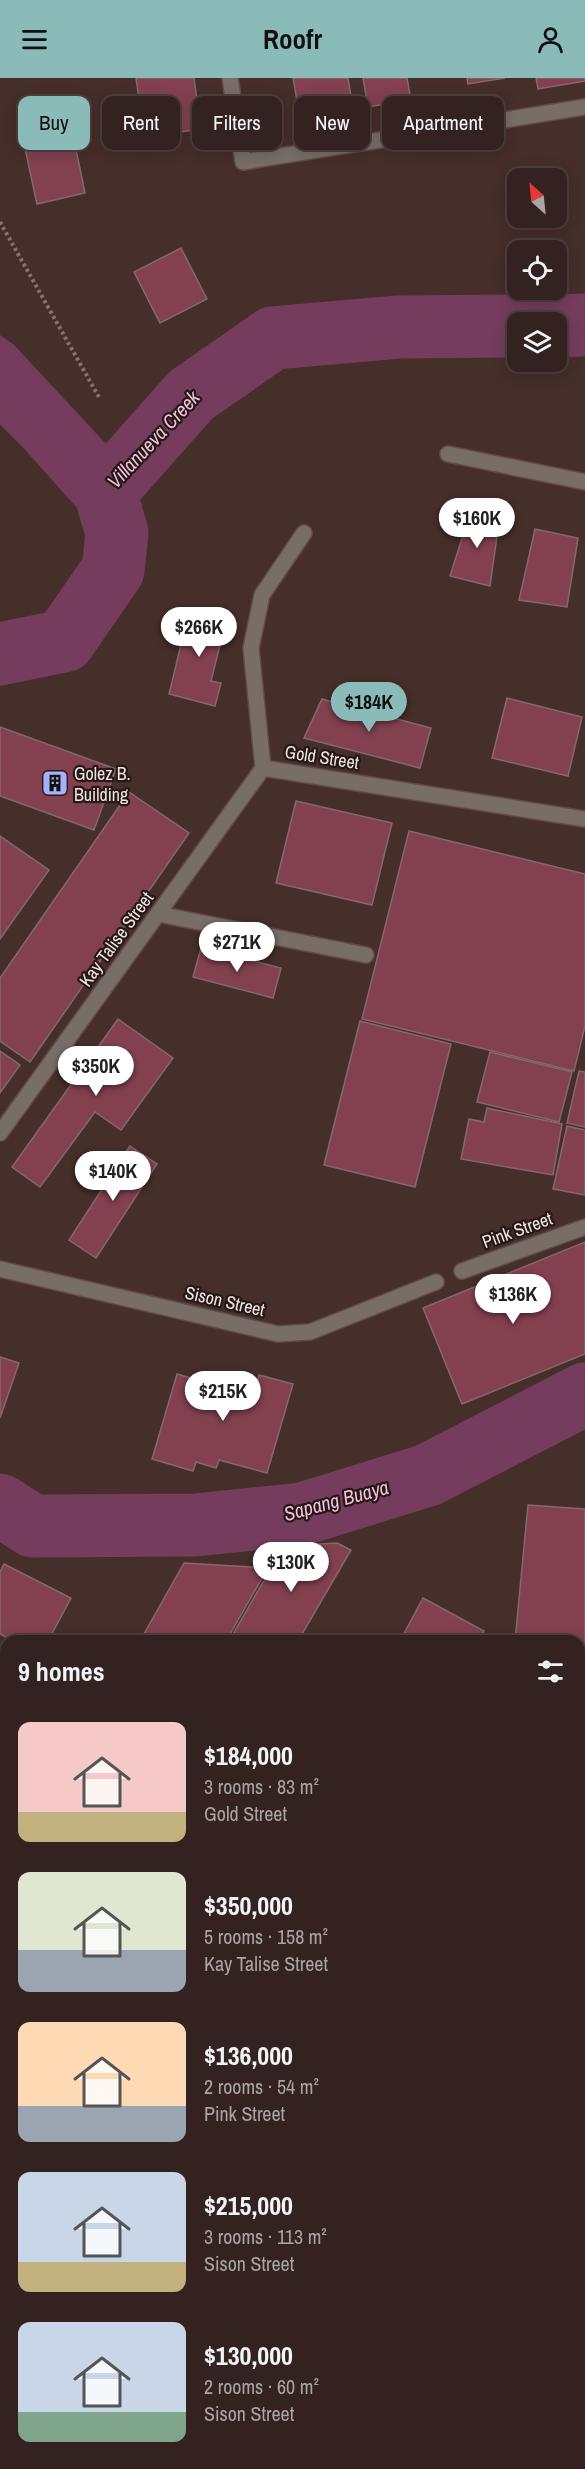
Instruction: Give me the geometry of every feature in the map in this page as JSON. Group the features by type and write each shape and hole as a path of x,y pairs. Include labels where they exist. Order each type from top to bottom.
{"street":[{"path":"230,78 243,162 585,107"},
{"path":"448,454 585,482"},
{"name":"Gold Street","path":"304,533 262,595 251,648 262,768 585,819"},
{"name":"Kay Talise Street","path":"0,1133 262,768"},
{"path":"158,914 366,955"},
{"name":"Pink Street","path":"462,1271 585,1227"},
{"name":"Sison Street","path":"0,1269 278,1334 309,1332 436,1282"}],"path":[{"path":"0,222 100,399"}],"shaded area":[{"path":"0,335 14,345 110,448 143,506 73,484 31,442 0,416"}],"building":[{"path":"136,78 194,78 196,96 192,96 192,130 180,132 180,96 138,96"},
{"path":"293,78 348,78 351,96 296,96"},
{"path":"363,78 407,78 410,96 382,96 382,105 370,107 370,96 366,96"},
{"path":"467,78 505,78 468,84"},
{"path":"536,78 585,78 585,81 538,89"},
{"path":"25,150 76,150 85,193 37,204"},
{"path":"181,248 207,299 160,323 134,272"},
{"path":"471,510 500,515 490,586 450,576"},
{"path":"535,529 578,538 567,607 519,600"},
{"path":"190,608 227,617 211,681 221,683 215,706 169,694"},
{"path":"507,698 582,717 568,776 492,758"},
{"path":"322,699 431,728 420,768 304,738"},
{"name":"Golez B. Building","path":"0,727 116,769 94,830 0,796"},
{"path":"129,792 189,833 30,1062 0,1041 0,978"},
{"path":"296,801 392,823 372,905 276,883"},
{"path":"409,831 585,874 585,1026 574,1071 362,1019"},
{"path":"0,836 49,870 0,939"},
{"path":"201,948 281,968 273,998 193,977"},
{"path":"118,1019 173,1058 121,1130 95,1112 40,1187 12,1167"},
{"path":"360,1021 451,1044 415,1187 324,1165"},
{"path":"0,1051 20,1065 0,1093"},
{"path":"490,1052 572,1072 559,1122 477,1102"},
{"path":"579,1071 585,1072 585,1127 567,1123"},
{"path":"487,1108 562,1124 553,1175 461,1159 469,1119 484,1122"},
{"path":"567,1126 585,1130 585,1195 553,1189"},
{"path":"130,1146 157,1164 96,1258 69,1240"},
{"path":"585,1242 585,1354 462,1404 423,1308"},
{"path":"0,1357 19,1363 0,1418"},
{"path":"238,1373 258,1379 259,1375 293,1384 267,1473 219,1460 216,1468 196,1462 193,1471 152,1459 177,1374 194,1379 195,1375 215,1380 216,1374 236,1380"},
{"path":"528,1505 585,1509 585,1635 516,1635"},
{"path":"337,1543 351,1550 301,1635 232,1635 284,1546"},
{"path":"184,1563 268,1568 229,1635 143,1635"},
{"path":"4,1564 71,1598 51,1635 0,1634 0,1572"},
{"path":"423,1598 484,1631 482,1635 403,1635"}],"waterway":[{"name":"Villanueva Creek","path":"567,326 585,325"},
{"name":"Villanueva Creek","path":"105,492 191,395 273,338 399,327 507,326"},
{"name":"Sapang Buaya","path":"0,380 47,427 105,492 117,533 113,570 64,641 0,654"},
{"name":"Sapang Buaya","path":"0,1505 33,1526 195,1525 302,1514 428,1475 585,1394"}],"place":[{"name":"Golez B. Building","path":"55,783"}]}
